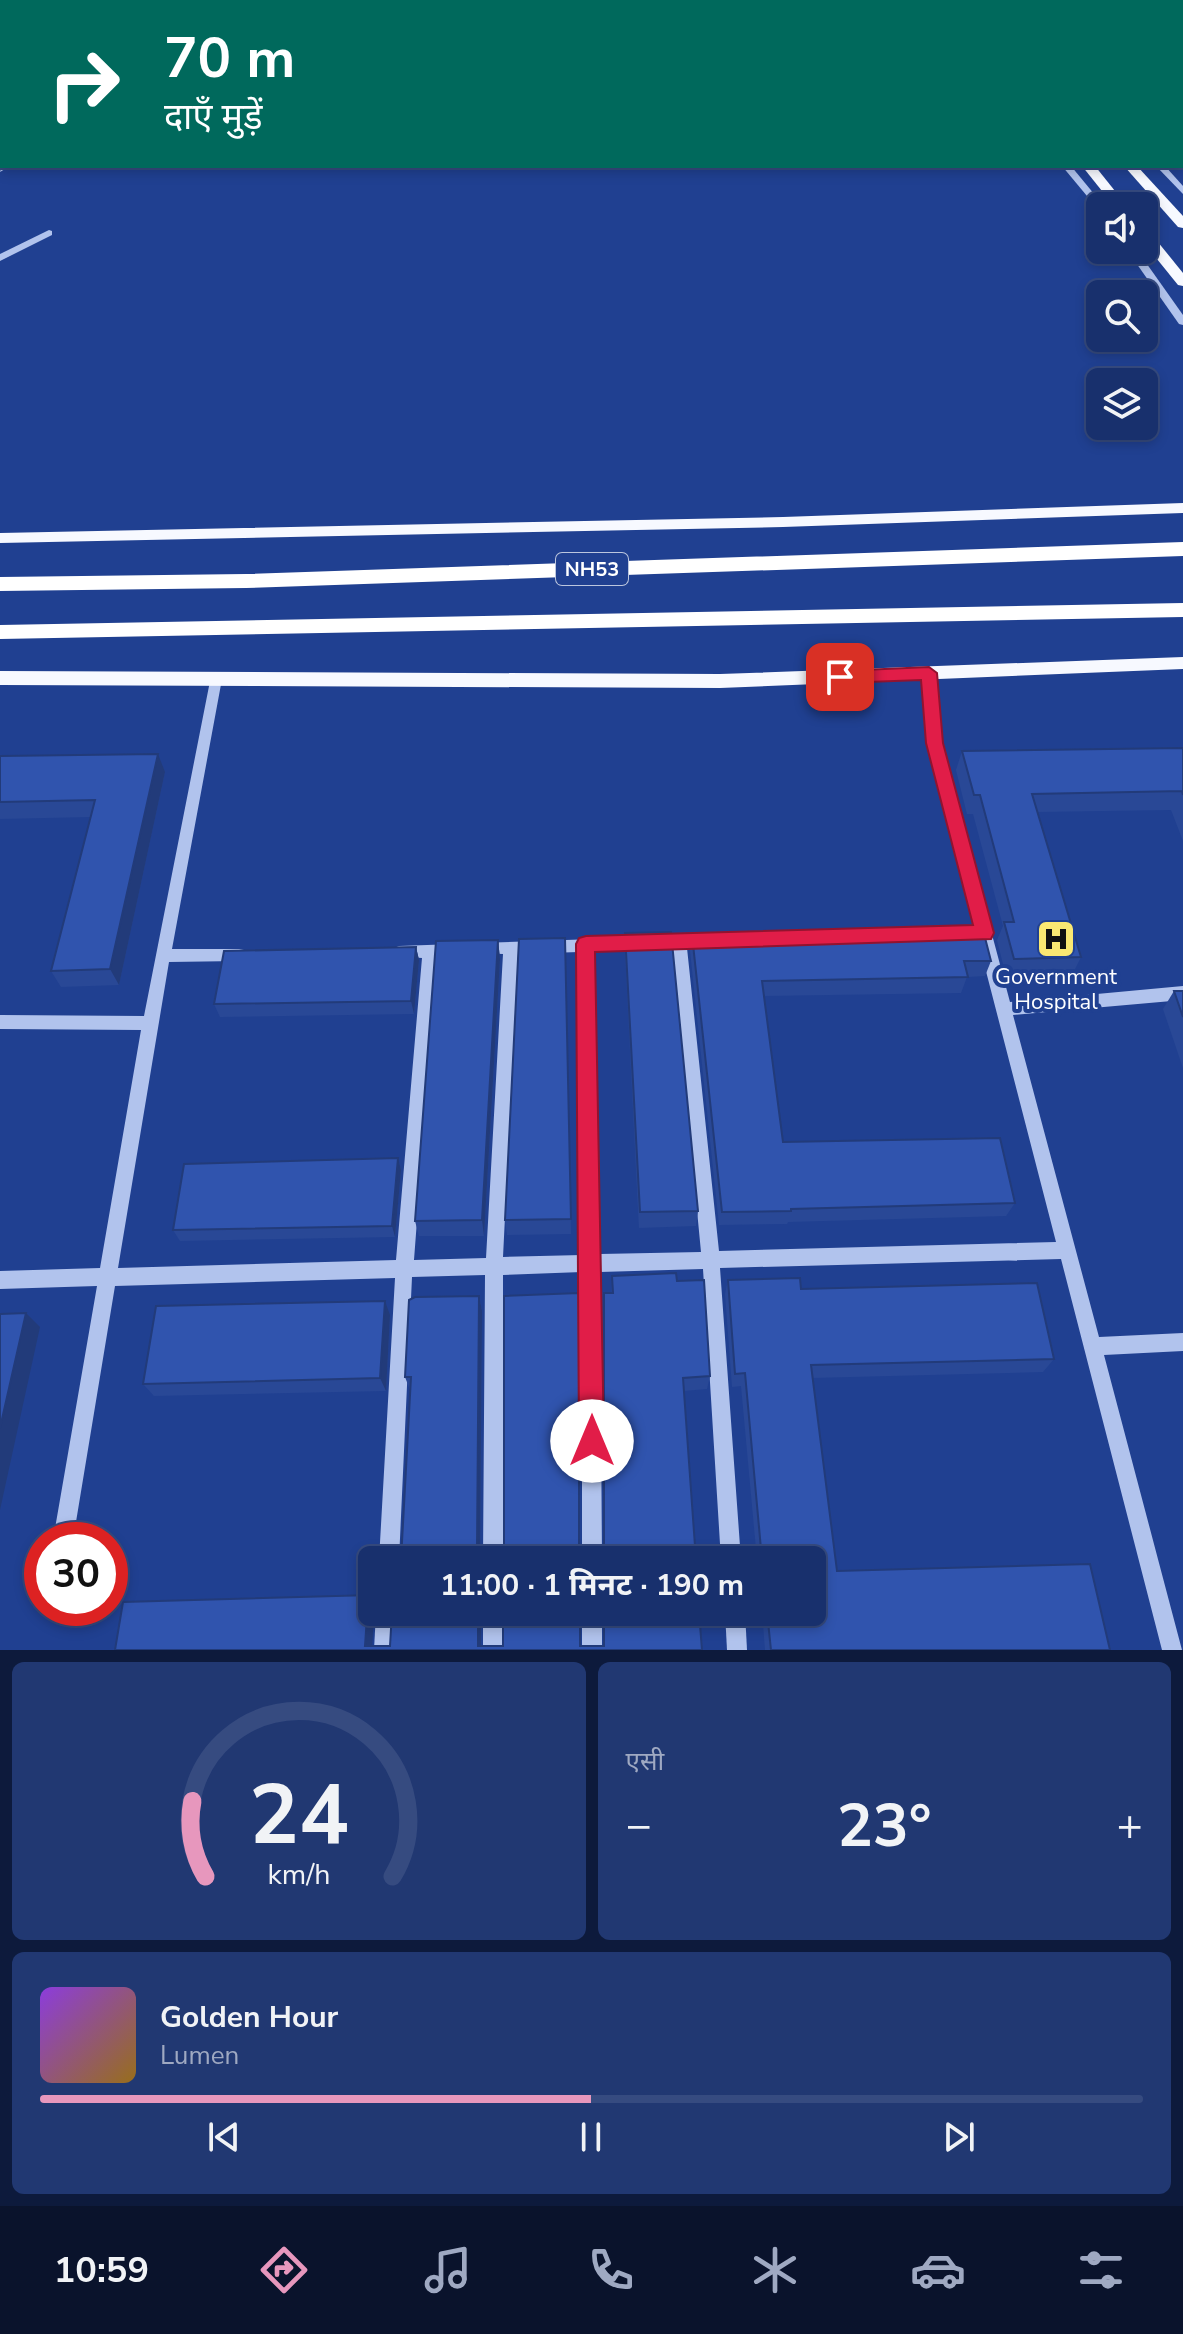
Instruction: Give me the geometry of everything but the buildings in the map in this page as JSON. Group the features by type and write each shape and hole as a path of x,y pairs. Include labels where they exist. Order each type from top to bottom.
{"highway":[{"name":"NH53","path":"0,584 262,580 1183,549"},
{"path":"0,632 1183,610"}],"main road":[{"path":"1090,168 1109,192"},
{"path":"1132,168 1183,224"},
{"path":"1158,251 1183,282"},
{"path":"0,538 783,522 1183,508"},
{"path":"0,678 720,681 1183,663"}],"street":[{"path":"1068,168 1088,192"},
{"path":"1162,168 1183,191"},
{"path":"0,258 49,233"},
{"path":"1142,264 1183,322"},
{"path":"929,673 934,743 977,934 1004,1009 1172,1650"},
{"path":"66,1522 150,1023 216,679"},
{"path":"383,952 725,941"},
{"path":"679,942 711,1260 730,1546"},
{"path":"586,944 592,1546"},
{"path":"493,1546 494,1266 511,948"},
{"path":"390,1546 404,1269 430,951"},
{"path":"163,956 257,954"},
{"path":"1004,1009 1183,993"},
{"path":"0,1022 150,1023"},
{"path":"0,1280 1067,1250"},
{"path":"1092,1346 1183,1342"},
{"path":"384,1650 385,1626"},
{"path":"493,1626 493,1650"},
{"path":"592,1626 592,1650"},
{"path":"736,1626 737,1650"}],"place":[{"name":"Government Hospital","path":"1056,939"}],"route":[{"path":"592,1441 586,944 984,933 934,743 929,673 840,677"}]}
